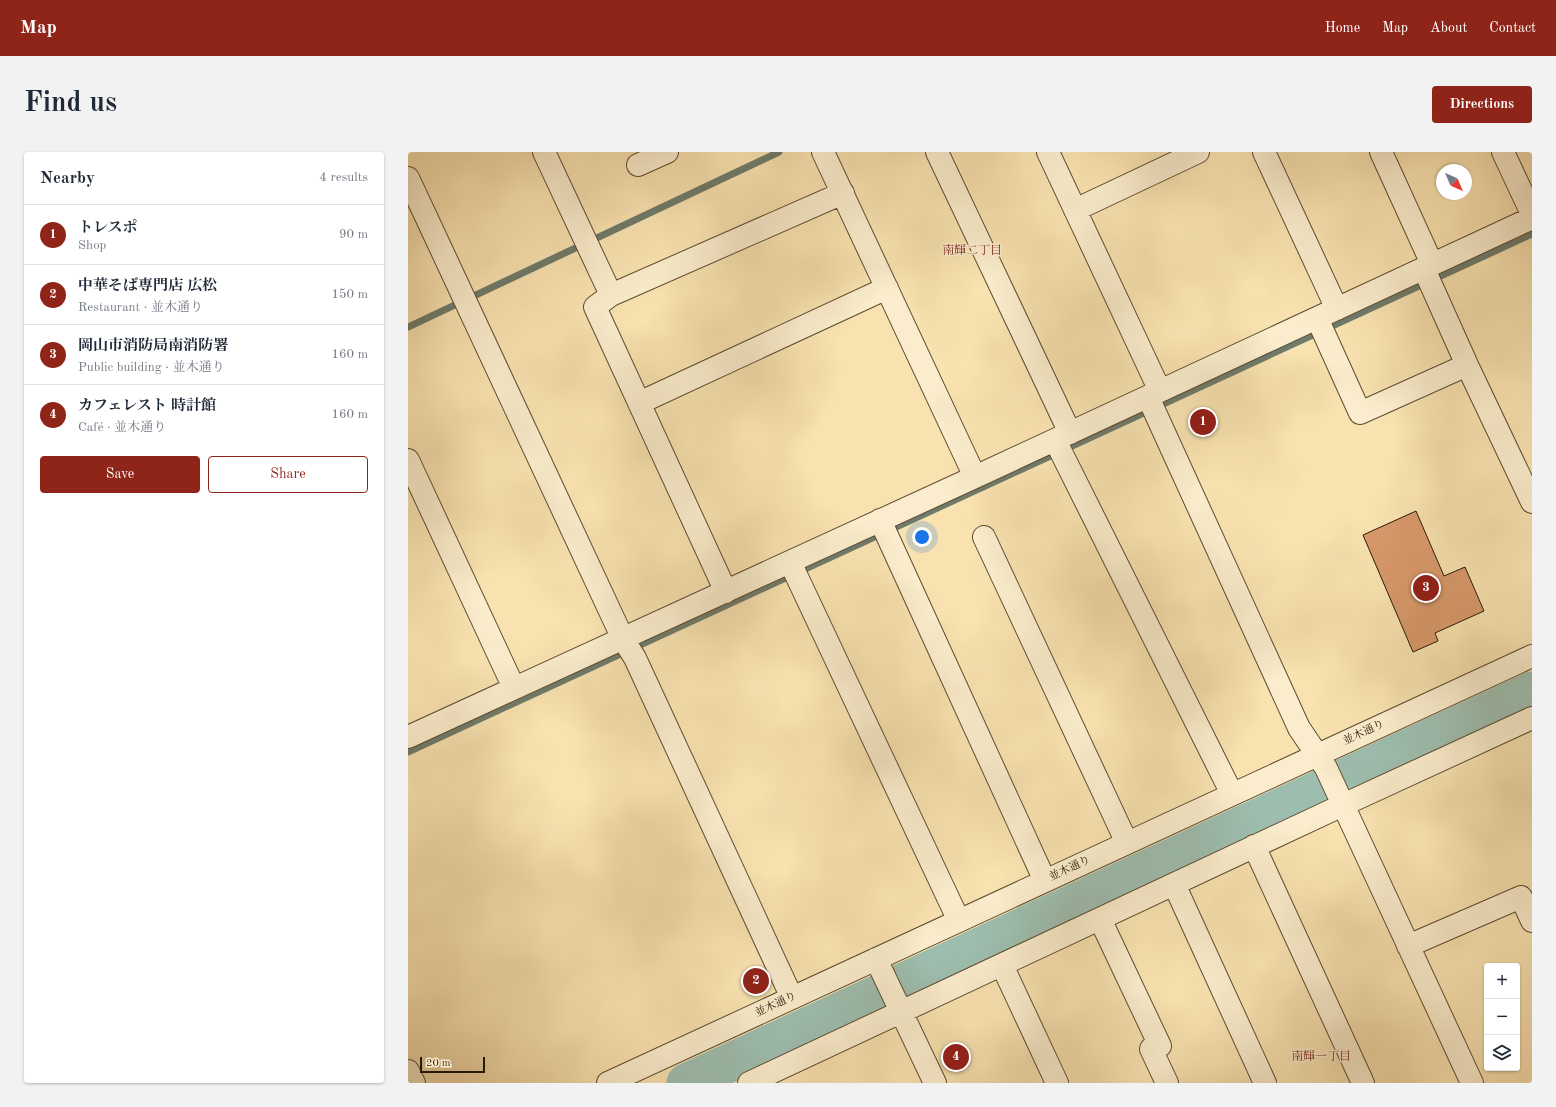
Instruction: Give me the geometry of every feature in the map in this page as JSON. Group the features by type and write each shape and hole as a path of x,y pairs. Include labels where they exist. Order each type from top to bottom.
{"street":[{"path":"544,152 611,295"},
{"path":"638,165 667,152"},
{"path":"823,152 975,477"},
{"path":"937,152 1061,444 1232,794"},
{"path":"1048,152 1075,210 1154,402 1299,728 1322,761 1472,1083"},
{"path":"1075,210 1198,152"},
{"path":"1264,152 1325,322 1360,412 1467,365"},
{"path":"1381,152 1467,365 1532,502"},
{"path":"1503,152 1532,214"},
{"path":"408,178 792,998"},
{"path":"726,592 595,308 611,295 843,194"},
{"path":"408,737 514,688 628,648 726,592 794,571 884,529 975,477 1061,444 1154,402 1429,274 1532,218"},
{"path":"639,403 887,288"},
{"path":"408,460 514,688"},
{"path":"884,529 1045,881"},
{"path":"984,537 1127,843"},
{"path":"794,571 959,920"},
{"name":"並木通り","path":"608,1083 792,998 880,966 959,920 1232,794 1322,761 1532,656"},
{"path":"749,1083 900,1007 1002,965 1254,846 1341,801 1532,718"},
{"path":"1254,846 1363,1083"},
{"path":"1174,884 1266,1083"},
{"path":"1408,946 1521,897 1532,922"},
{"path":"1100,919 1160,1046 1151,1049 1167,1083"},
{"path":"1002,965 1057,1083"},
{"path":"880,966 935,1083"},
{"path":"408,1071 414,1083"}],"building":[{"path":"1416,511 1444,576 1465,567 1484,611 1435,633 1438,641 1413,652 1363,535"}],"waterway":[{"path":"408,327 779,152"},
{"path":"408,752 1532,234"},
{"path":"686,1083 1532,691"}],"place":[{"name":"トレスポ","path":"1203,422"},
{"name":"岡山市消防局南消防署","path":"1426,588"},
{"name":"中華そば専門店 広松","path":"756,981"},
{"name":"カフェレスト 時計館","path":"956,1057"}],"district":[{"name":"南輝二丁目","path":"972,251"},
{"name":"南輝一丁目","path":"1321,1057"}]}
